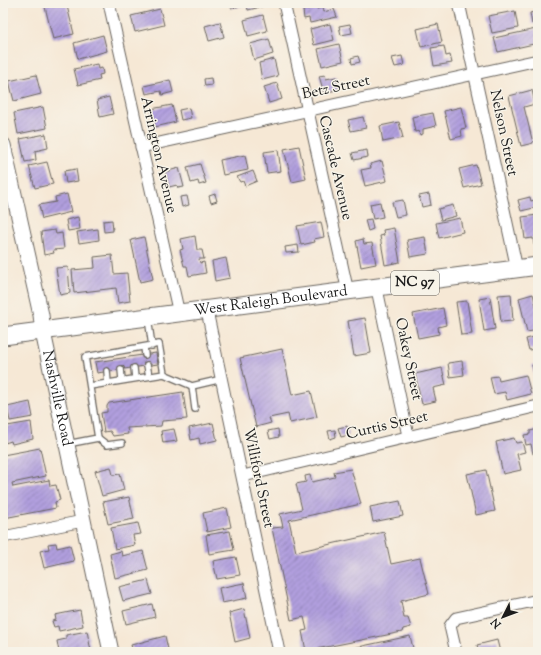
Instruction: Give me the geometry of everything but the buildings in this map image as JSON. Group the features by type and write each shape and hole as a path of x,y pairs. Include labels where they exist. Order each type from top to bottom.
{"main road":[{"name":"Nashville Road","path":"3,145 41,315 43,332 111,652"},
{"name":"West Raleigh Boulevard","path":"3,336 207,311 538,266"}],"street":[{"name":"Arrington Avenue","path":"109,3 179,314"},
{"name":"Cascade Avenue","path":"284,3 306,110 348,292"},
{"name":"Nelson Street","path":"460,3 517,269"},
{"name":"Betz Street","path":"141,147 538,60"},
{"name":"Oakey Street","path":"377,288 408,436"},
{"name":"Williford Street","path":"207,311 279,652"},
{"name":"Curtis Street","path":"243,476 538,406"},
{"path":"3,537 83,521"},
{"path":"456,652 450,626 456,618 538,600"}],"lane":[{"path":"148,318 152,346"},
{"path":"122,443 107,445 98,438 85,357 159,344 164,374"},
{"path":"144,347 145,355"},
{"path":"131,349 132,357"},
{"path":"119,351 120,359"},
{"path":"105,354 106,360"},
{"path":"147,366 149,376"},
{"path":"134,368 135,378"},
{"path":"121,369 122,380"},
{"path":"107,371 108,383"},
{"path":"90,386 164,374 192,386 222,379"},
{"path":"192,386 195,409"},
{"path":"67,444 98,438"}]}
